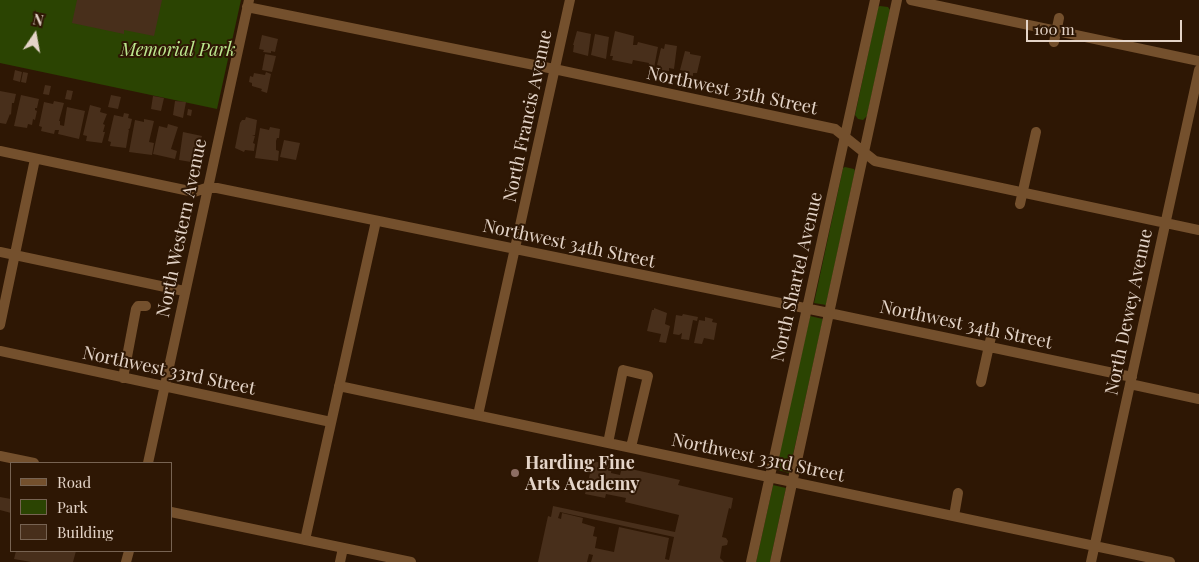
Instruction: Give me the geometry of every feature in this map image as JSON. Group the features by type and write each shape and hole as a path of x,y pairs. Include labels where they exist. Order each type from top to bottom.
{"street":[{"name":"North Francis Avenue","path":"478,415 570,0"},
{"name":"North Shartel Avenue","path":"751,562 875,0"},
{"path":"775,562 897,0"},
{"path":"911,0 1199,61"},
{"name":"Northwest 35th Street","path":"248,4 835,129 875,161 1199,230"},
{"name":"North Western Avenue","path":"148,462 206,188 248,4"},
{"path":"1054,42 1059,18"},
{"name":"North Dewey Avenue","path":"1091,562 1199,70"},
{"path":"1020,204 1036,132"},
{"name":"Northwest 34th Street","path":"0,151 194,192 206,188 218,188 829,313 989,347 1199,399"},
{"path":"0,325 35,159"},
{"path":"305,540 376,221"},
{"path":"0,252 184,291"},
{"path":"123,378 136,309 138,306 146,306"},
{"path":"981,382 992,328"},
{"name":"Northwest 33rd Street","path":"0,352 331,422"},
{"path":"608,443 623,370 648,376 631,448"},
{"name":"Northwest 33rd Street","path":"339,386 1170,562"},
{"path":"0,456 29,462"},
{"path":"954,516 958,493"},
{"path":"172,512 411,562"},
{"path":"340,562 343,548"}],"green space":[{"name":"Memorial Park","path":"0,0 241,0 217,109 0,63"},
{"path":"878,7 888,7 890,10 867,116 863,120 858,119 855,115"},
{"path":"843,168 855,171 826,305 814,303"},
{"path":"810,316 823,319 789,473 776,468"},
{"path":"773,485 786,488 770,562 756,562"}],"building":[{"path":"77,0 162,0 154,36 124,30 124,34 72,23"},
{"path":"577,31 591,34 588,56 573,52"},
{"path":"615,31 634,36 633,45 637,45 638,42 658,47 654,68 648,67 649,63 633,60 632,64 612,60 613,56 610,56"},
{"path":"595,34 609,37 606,59 591,55"},
{"path":"262,35 278,39 275,52 263,52 264,50 259,49"},
{"path":"665,44 677,46 674,69 669,68 669,71 660,70 661,66 657,65 661,48 664,49"},
{"path":"685,51 701,56 697,73 693,73 693,76 685,74 685,71 680,70"},
{"path":"265,54 276,56 272,72 262,70"},
{"path":"15,70 22,72 20,82 13,80"},
{"path":"23,72 28,73 26,83 21,82"},
{"path":"266,72 271,74 267,93 261,91 262,89 252,86 252,83 249,82 250,76 253,77 254,73 265,75"},
{"path":"45,85 51,86 49,95 43,94"},
{"path":"67,90 73,91 71,100 65,99"},
{"path":"0,91 16,94 14,103 12,103 11,115 6,124 0,123"},
{"path":"21,95 39,99 37,108 35,108 37,111 35,120 33,119 32,125 28,124 27,128 14,126"},
{"path":"111,95 121,97 118,109 108,107"},
{"path":"153,96 164,98 161,111 151,109"},
{"path":"54,101 64,103 59,121 60,125 64,126 67,107 85,111 79,139 58,134 59,130 55,130 54,134 41,131 42,127 39,126 44,102 53,104"},
{"path":"175,101 186,102 183,118 173,115"},
{"path":"90,105 101,108 100,112 107,114 103,124 105,125 103,132 105,132 102,143 86,141 87,136 83,135"},
{"path":"188,109 192,110 191,116 187,115"},
{"path":"124,113 129,114 128,118 132,119 128,130 126,148 110,146 111,142 108,141 114,115 123,117"},
{"path":"246,117 257,120 255,135 252,135 255,136 253,143 255,144 254,151 245,150 244,152 235,148 240,123"},
{"path":"144,119 154,121 149,142 154,143 152,155 129,152 135,120 144,122"},
{"path":"168,124 178,127 171,149 177,151 175,159 153,154 159,126 167,128"},
{"path":"270,127 280,129 279,138 276,141 276,150 279,151 278,161 255,158 260,128 269,130"},
{"path":"183,132 202,136 197,160 192,159 191,162 179,160"},
{"path":"284,140 300,143 296,160 280,157"},
{"path":"654,308 667,313 665,324 670,326 666,343 659,342 661,334 647,331"},
{"path":"683,314 698,317 697,321 693,320 689,340 681,339 682,333 679,335 673,334 676,315 682,316"},
{"path":"705,317 713,319 712,322 717,323 714,340 704,338 702,344 694,343 699,320 705,321"},
{"path":"593,461 612,465 611,473 620,475 622,467 680,480 678,485 733,498 722,537 728,541 727,545 722,546 720,558 724,562 591,562 593,555 589,554 587,562 538,562 548,516 551,517 553,506 675,532 679,515 625,502 626,498 606,494 605,498 585,494","holes":["560,512 674,537 669,560 665,559 669,538 619,527 614,552 595,548 597,537 593,536 595,527 582,523 583,518 562,513 561,519 558,518"]},
{"path":"0,497 10,499 10,513 0,510"},
{"path":"16,552 76,552 73,562 31,562 14,559"}],"place":[{"name":"Harding Fine Arts Academy","path":"515,473"}]}
